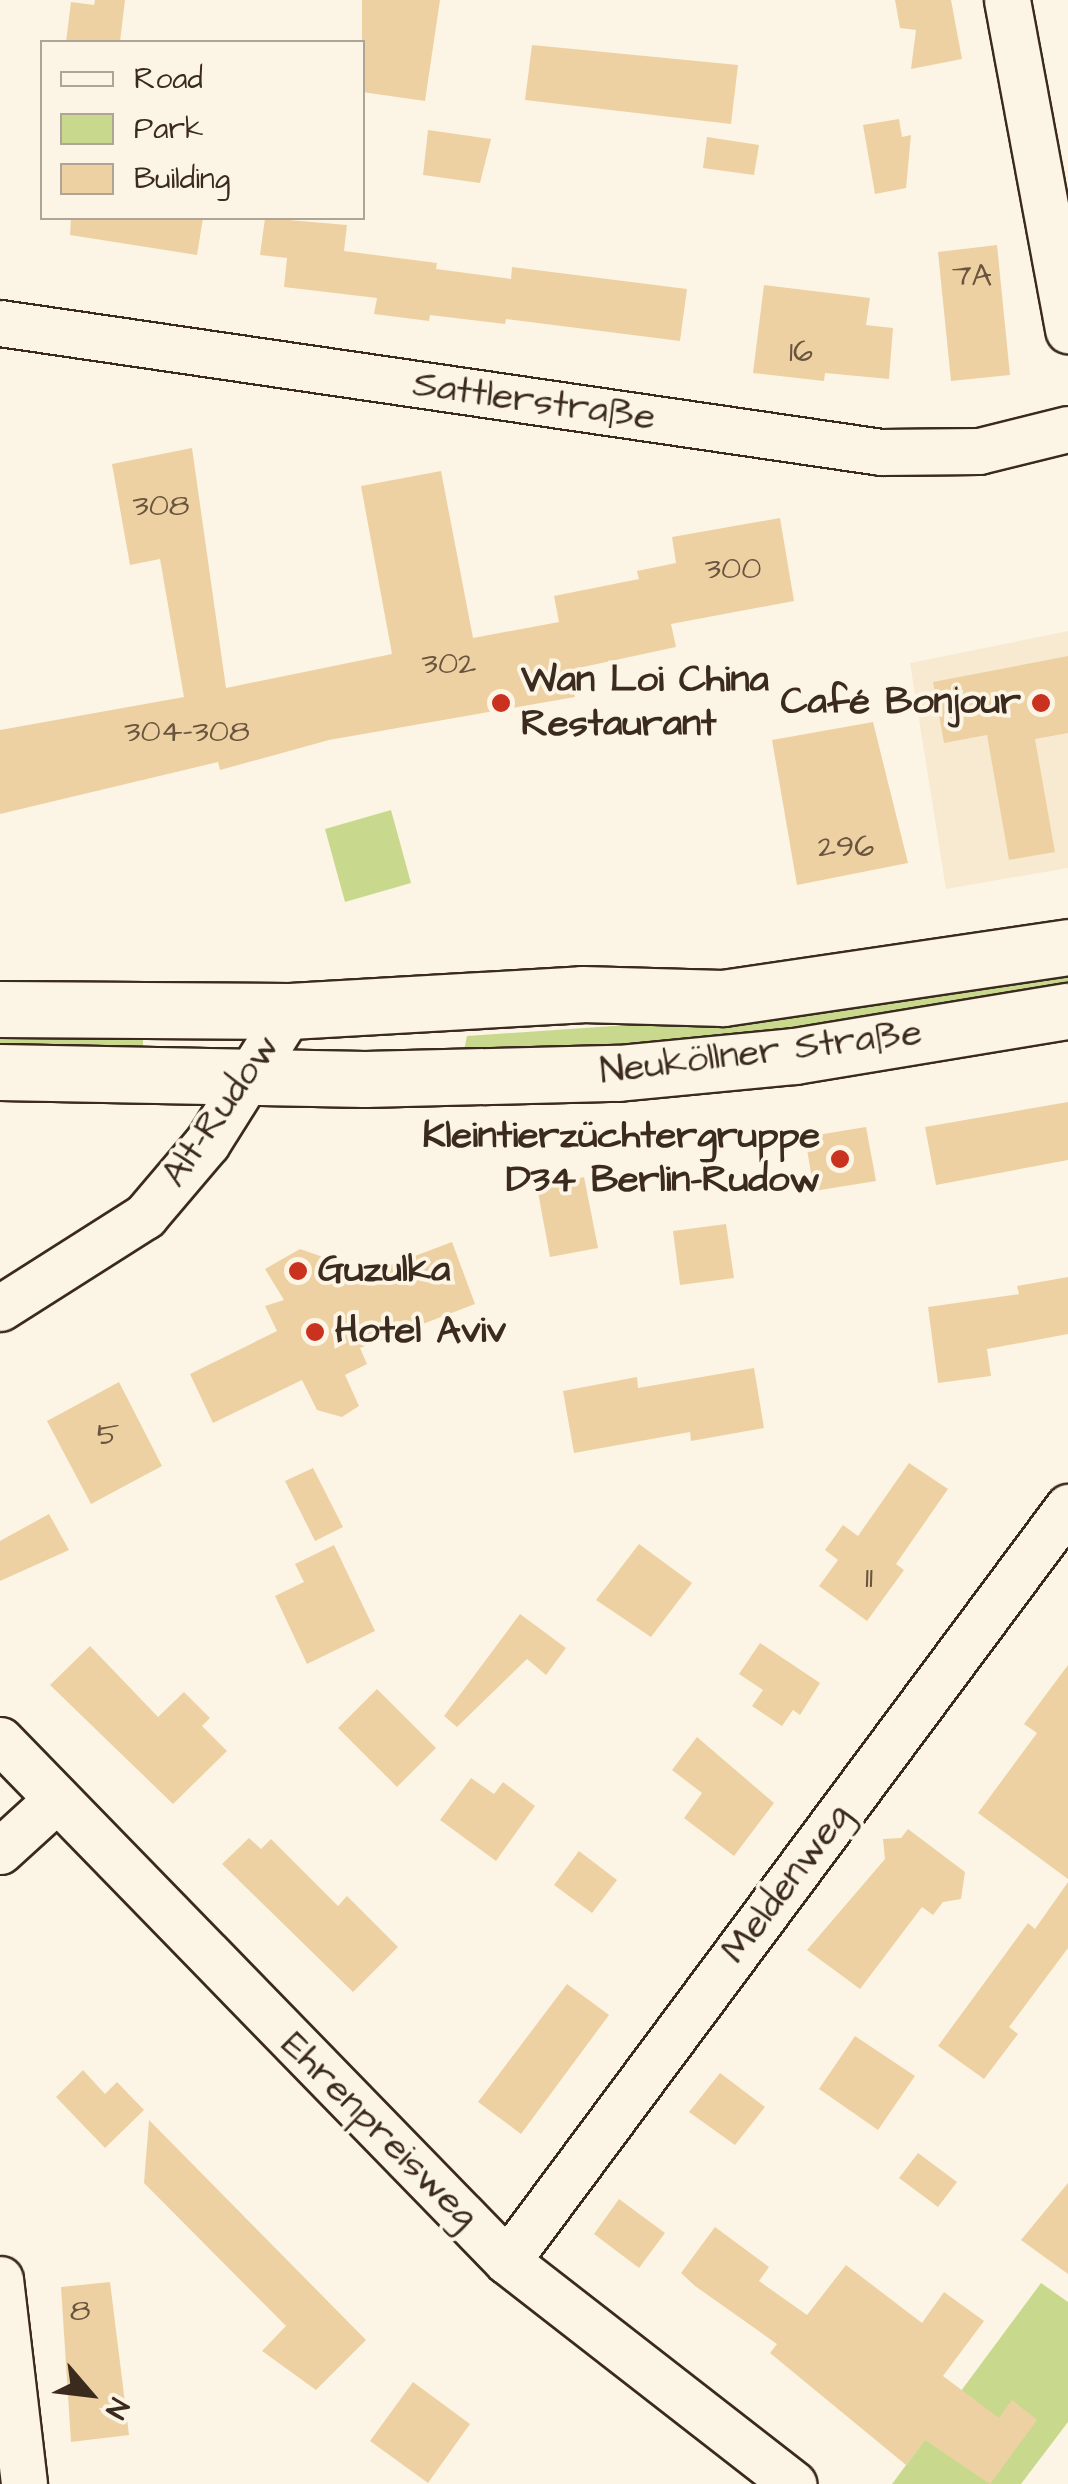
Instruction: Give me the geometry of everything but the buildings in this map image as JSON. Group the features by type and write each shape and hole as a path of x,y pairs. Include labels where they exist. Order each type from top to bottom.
{"main road":[{"name":"Neuköllner Straße","path":"0,1009 290,1011 582,994 723,998 1068,946"},
{"path":"453,1077 454,1003"},
{"name":"Neuköllner Straße","path":"0,1072 246,1078 453,1077 728,1063 1068,1010"}],"street":[{"path":"1007,0 1068,330"},
{"name":"Sattlerstraße","path":"0,323 881,452 978,452 1068,429"},
{"name":"Alt-Rudow","path":"0,1308 145,1216 207,1143 290,1011"},
{"name":"Meldenweg","path":"507,2261 1068,1506"},
{"name":"Ehrenpreisweg","path":"0,1740 507,2261 793,2484"},
{"path":"0,1851 57,1799"},
{"path":"0,2280 24,2484"}],"shaded area":[{"path":"1068,631 1068,868 946,889 910,663"}],"green space":[{"path":"391,810 411,883 345,902 325,829"},
{"path":"1068,965 1068,994 735,1045 463,1055 467,1036 671,1022"},
{"path":"0,1029 143,1032 143,1054 0,1052"},
{"path":"1041,2283 1068,2302 1068,2422 1021,2484 892,2484"}],"place":[{"name":"Wan Loi China Restaurant","path":"501,703"},
{"name":"Café Bonjour","path":"1041,703"},
{"name":"Kleintierzüchtergruppe D34 Berlin-Rudow","path":"840,1159"},
{"name":"Guzulka","path":"298,1271"},
{"name":"Hotel Aviv","path":"315,1332"}]}
